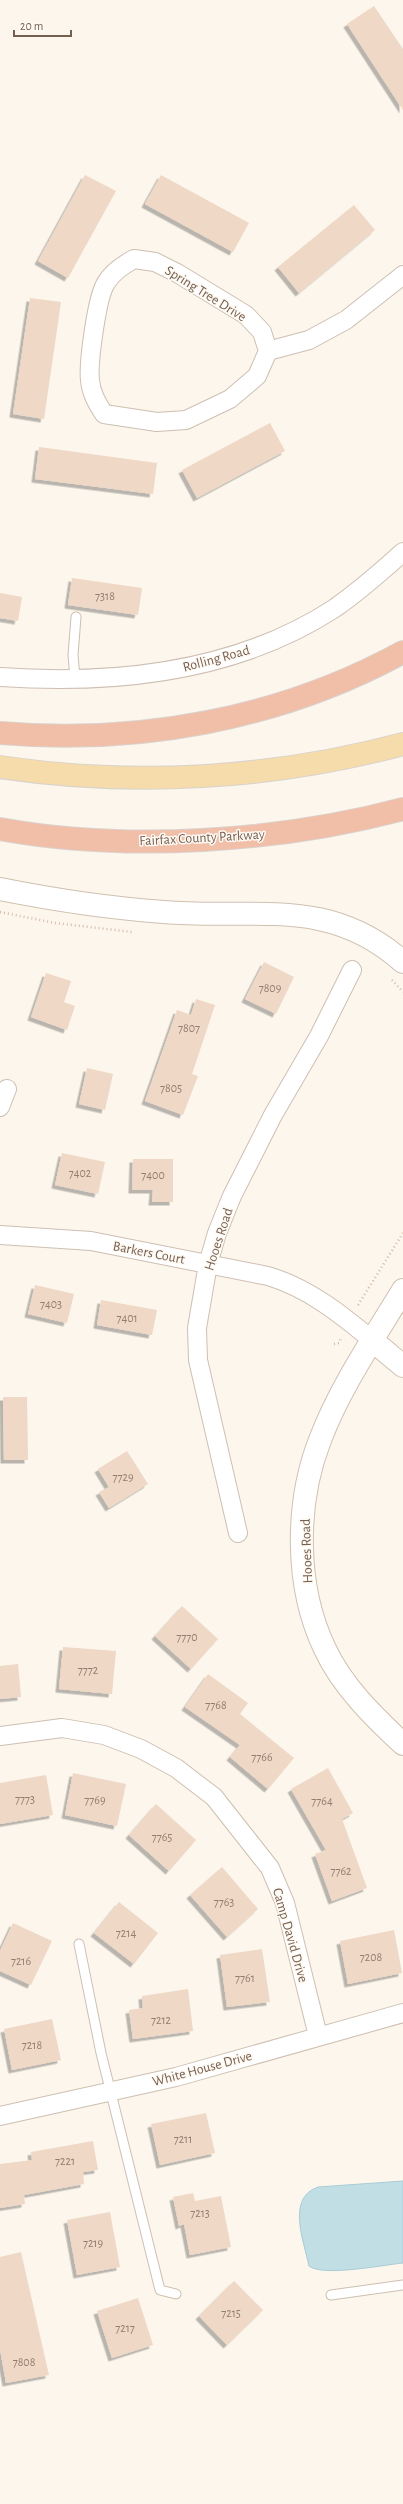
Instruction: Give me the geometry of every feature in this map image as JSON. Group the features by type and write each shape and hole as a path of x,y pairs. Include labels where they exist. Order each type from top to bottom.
{"highway":[{"path":"0,734 50,736 133,734 207,722 244,714 317,691 355,677 403,652"},
{"name":"Fairfax County Parkway","path":"0,829 120,840 170,840 275,833 327,825 403,808"},
{"path":"327,825 403,820"}],"main road":[{"path":"0,767 114,777 202,777 292,768 403,744"}],"street":[{"name":"Spring Tree Drive","path":"134,260 155,262 177,273 246,315 262,332 268,351 257,376 230,399 186,420 157,422 104,414 94,398 89,379 94,330 105,283 119,268 134,260"},
{"path":"268,351 309,340 346,320 403,275"},
{"name":"Rolling Road","path":"0,677 76,678 162,672 209,662 252,649 293,632 335,608 370,582 403,552"},
{"path":"0,889 78,904 166,913 290,914 320,918 348,927 372,939 397,970"},
{"name":"Hooes Road","path":"238,1533 198,1360 197,1328 208,1264 217,1233 232,1196 273,1115 319,1036 352,970"},
{"path":"0,1107 7,1090"},
{"name":"Barkers Court","path":"0,1235 91,1241 268,1276 290,1283 350,1321 373,1341"},
{"path":"403,1290 373,1341 403,1366"},
{"name":"Hooes Road","path":"373,1341 340,1398 317,1448 306,1494 303,1523 304,1563 312,1614 325,1650 348,1686 403,1744"},
{"name":"Camp David Drive","path":"0,1736 62,1728 104,1735 142,1749 176,1768 214,1797 270,1868 285,1903 318,2036"},
{"name":"White House Drive","path":"0,2116 176,2077 403,2013"}],"lane":[{"path":"76,617 73,655 76,678"},
{"path":"79,1944 111,2092 160,2290 176,2294"},
{"path":"331,2295 403,2285"}],"path":[{"path":"0,912 55,923 138,932"},
{"path":"397,970 403,992"},
{"path":"334,1344 339,1343 350,1321 403,1232"}],"water":[{"path":"403,2181 403,2263 340,2270 316,2269 309,2266 301,2233 300,2221 302,2200 308,2193 318,2187"}],"building":[{"path":"374,6 403,49 403,110 347,24"},
{"path":"85,175 116,191 68,278 38,261"},
{"path":"161,175 249,223 233,252 145,204"},
{"path":"354,205 375,230 299,293 278,267"},
{"path":"30,298 61,302 44,419 13,414"},
{"path":"270,423 285,451 197,498 182,470"},
{"path":"39,447 157,463 153,494 35,479"},
{"path":"72,578 142,588 138,615 68,605"},
{"path":"0,593 22,597 18,621 0,618"},
{"path":"264,962 294,977 276,1014 245,999"},
{"path":"46,973 71,981 64,1002 75,1006 67,1030 31,1017"},
{"path":"196,999 215,1005 192,1074 198,1076 183,1115 145,1101 177,1010 191,1015"},
{"path":"87,1068 113,1074 105,1110 79,1104"},
{"path":"62,1153 105,1162 98,1194 55,1185"},
{"path":"133,1159 173,1159 173,1202 152,1202 153,1190 132,1190"},
{"path":"35,1285 74,1294 67,1323 28,1314"},
{"path":"101,1300 157,1310 152,1335 97,1325"},
{"path":"3,1397 27,1397 28,1460 4,1460"},
{"path":"127,1451 148,1484 109,1508 99,1492 109,1487 98,1469"},
{"path":"182,1606 218,1639 191,1669 155,1636"},
{"path":"63,1647 116,1651 112,1694 59,1689"},
{"path":"18,1664 21,1697 0,1699 0,1666"},
{"path":"208,1674 248,1703 240,1714 294,1758 268,1789 230,1757 240,1745 185,1707"},
{"path":"328,1768 353,1813 342,1819 367,1888 332,1901 315,1854 326,1850 291,1789"},
{"path":"73,1773 126,1784 117,1826 65,1815"},
{"path":"46,1775 53,1815 0,1824 0,1783"},
{"path":"156,1804 196,1840 169,1871 129,1835"},
{"path":"222,1867 258,1909 227,1937 190,1895"},
{"path":"119,1902 158,1933 134,1964 94,1933"},
{"path":"13,1923 52,1941 31,1985 0,1971 0,1951"},
{"path":"394,1930 402,1973 348,1984 340,1941"},
{"path":"262,1949 270,2002 227,2007 220,1955"},
{"path":"188,1989 193,2031 133,2039 129,2010 143,2008 142,1996"},
{"path":"52,2019 61,2060 12,2070 4,2029"},
{"path":"206,2113 215,2153 160,2165 151,2124"},
{"path":"93,2141 98,2170 83,2172 84,2184 24,2195 25,2204 0,2208 0,2164 32,2160 31,2152"},
{"path":"193,2193 195,2201 221,2196 231,2247 190,2255 184,2224 179,2226 173,2197"},
{"path":"110,2212 120,2267 77,2275 67,2220"},
{"path":"21,2252 49,2375 6,2383 0,2349 0,2257"},
{"path":"234,2281 263,2310 227,2345 199,2316"},
{"path":"138,2298 153,2345 112,2358 97,2311"}]}
